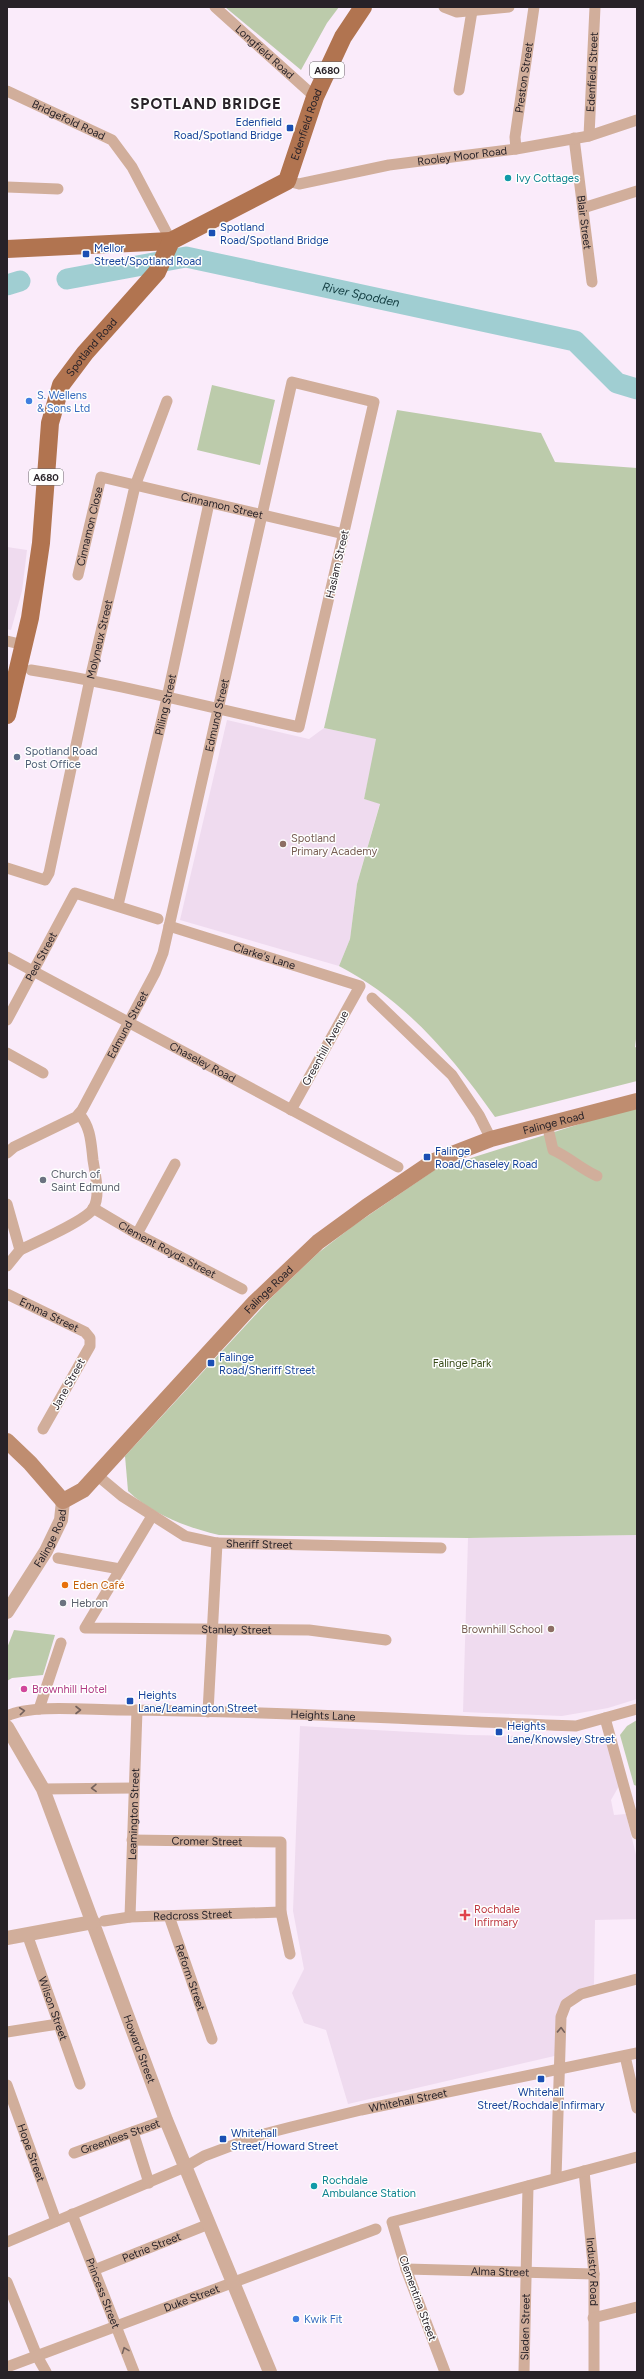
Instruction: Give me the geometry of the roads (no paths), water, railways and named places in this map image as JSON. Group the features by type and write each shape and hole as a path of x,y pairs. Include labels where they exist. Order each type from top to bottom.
{"main road":[{"name":"Edenfield Road","path":"287,182 316,97 342,37 363,7"},
{"path":"7,249 168,247 287,182"},
{"name":"Spotland Road","path":"7,715 15,643 41,543 50,424 61,385 85,353 157,272 168,247"},
{"name":"Falinge Road","path":"63,1501 83,1490 98,1476 178,1384 254,1302 318,1242 434,1161 491,1138 637,1101"},
{"path":"7,1441 30,1463 63,1501"}],"street":[{"name":"Longfield Road","path":"215,7 316,97"},
{"path":"444,7 457,12 509,7"},
{"name":"Preston Street","path":"516,148 515,137 534,7"},
{"name":"Edenfield Street","path":"589,136 595,7"},
{"path":"459,90 472,11"},
{"name":"Bridgefold Road","path":"7,91 112,140 132,167 168,247"},
{"name":"Rooley Moor Road","path":"287,182 299,184 389,165 516,148 589,136 637,120"},
{"name":"Blair Street","path":"574,138 592,282"},
{"path":"7,187 58,189"},
{"path":"583,208 637,191"},
{"name":"Edmund Street","path":"79,1114 155,973 169,926 292,382 374,402"},
{"name":"Molyneux Street","path":"7,868 45,880 49,873 61,824 90,679 135,486 167,401"},
{"name":"Haslam Street","path":"217,709 299,727 374,402"},
{"name":"Cinnamon Street","path":"101,477 344,534"},
{"name":"Cinnamon Close","path":"78,575 101,477"},
{"name":"Pilling Street","path":"118,905 167,698 210,503"},
{"path":"31,670 90,679 217,709"},
{"name":"Peel Street","path":"7,1020 75,893 118,905"},
{"path":"118,905 158,919"},
{"name":"Clarke's Lane","path":"169,926 360,986"},
{"name":"Chaseley Road","path":"7,957 398,1167"},
{"name":"Greenhill Avenue","path":"291,1110 360,986"},
{"path":"372,998 452,1075 479,1115 491,1138"},
{"path":"7,1053 43,1073"},
{"path":"7,1153 14,1147 79,1114 86,1122 91,1142 96,1189 93,1208 84,1217 20,1250 7,1266"},
{"path":"547,1124 553,1150 569,1158 586,1171 597,1176"},
{"path":"137,1234 175,1164"},
{"path":"7,1204 20,1250"},
{"name":"Clement Royds Street","path":"93,1208 137,1234 242,1289"},
{"name":"Emma Street","path":"7,1294 85,1332 90,1338"},
{"name":"Jane Street","path":"43,1429 90,1346 90,1338"},
{"name":"Sheriff Street","path":"98,1476 152,1516 185,1536 217,1543 441,1548"},
{"name":"Falinge Road","path":"7,1612 46,1551 61,1520 63,1501"},
{"path":"58,1558 120,1569 152,1516"},
{"path":"208,1712 217,1543"},
{"name":"Stanley Street","path":"120,1569 85,1628 309,1630 386,1640"},
{"path":"39,1710 61,1643"},
{"name":"Heights Lane","path":"7,1716 15,1712 39,1710 137,1710 576,1726 637,1709"},
{"name":"Leamington Street","path":"130,1917 133,1788 137,1710"},
{"path":"605,1718 632,1795 637,1834"},
{"name":"Howard Street","path":"7,1727 42,1789 98,1921 166,2120 270,2372"},
{"path":"42,1789 133,1788"},
{"name":"Cromer Street","path":"132,1840 281,1842 280,1912"},
{"path":"280,1912 290,1954"},
{"name":"Redcross Street","path":"7,1938 98,1921 130,1917 280,1912"},
{"name":"Reform Street","path":"168,1916 212,2039"},
{"name":"Wilson Street","path":"27,1934 80,2084"},
{"path":"556,2178 561,2017 566,2004 581,1994 637,1979"},
{"path":"7,2032 58,2024"},
{"name":"Whitehall Street","path":"7,2242 150,2183 185,2167 204,2156 260,2135 361,2110 637,2053"},
{"path":"625,2056 637,2108"},
{"name":"Hope Street","path":"7,2085 10,2108 56,2221"},
{"name":"Greenlees Street","path":"74,2153 166,2120"},
{"path":"133,2132 150,2183"},
{"path":"528,2186 637,2157"},
{"name":"Industry Road","path":"584,2171 594,2274 594,2372"},
{"name":"Clementina Street","path":"445,2372 406,2269 392,2222 528,2186"},
{"name":"Sladen Street","path":"524,2372 528,2186"},
{"name":"Princess Street","path":"72,2214 134,2372"},
{"name":"Petrie Street","path":"94,2270 209,2224"},
{"name":"Duke Street","path":"7,2367 376,2229"},
{"name":"Alma Street","path":"406,2269 594,2274"},
{"path":"7,2282 37,2356 46,2372"},
{"path":"593,2318 637,2307"}],"waterway":[{"name":"River Spodden","path":"67,279 186,257 575,341 617,383 637,389"},
{"name":"River Spodden","path":"7,285 20,281"}],"place":[{"name":"Edenfield Road/Spotland Bridge","path":"290,128"},
{"name":"Ivy Cottages","path":"508,178"},
{"name":"Spotland Road/Spotland Bridge","path":"212,233"},
{"name":"Mellor Street/Spotland Road","path":"86,254"},
{"name":"S. Wellens & Sons Ltd","path":"29,401"},
{"name":"Spotland Road Post Office","path":"17,757"},
{"name":"Spotland Primary Academy","path":"283,844"},
{"name":"Falinge Road/Chaseley Road","path":"427,1157"},
{"name":"Church of Saint Edmund","path":"43,1180"},
{"name":"Falinge Road/Sheriff Street","path":"211,1363"},
{"name":"Eden Café","path":"65,1585"},
{"name":"Hebron","path":"63,1603"},
{"name":"Brownhill School","path":"551,1629"},
{"name":"Brownhill Hotel","path":"24,1689"},
{"name":"Heights Lane/Leamington Street","path":"130,1701"},
{"name":"Heights Lane/Knowsley Street","path":"499,1732"},
{"name":"Rochdale Infirmary","path":"465,1915"},
{"name":"Whitehall Street/Rochdale Infirmary","path":"541,2079"},
{"name":"Whitehall Street/Howard Street","path":"223,2139"},
{"name":"Rochdale Ambulance Station","path":"314,2186"},
{"name":"Kwik Fit","path":"296,2319"}],"district":[{"name":"SPOTLAND BRIDGE","path":"206,104"}],"park label":[{"name":"Falinge Park","path":"462,1363"}]}
